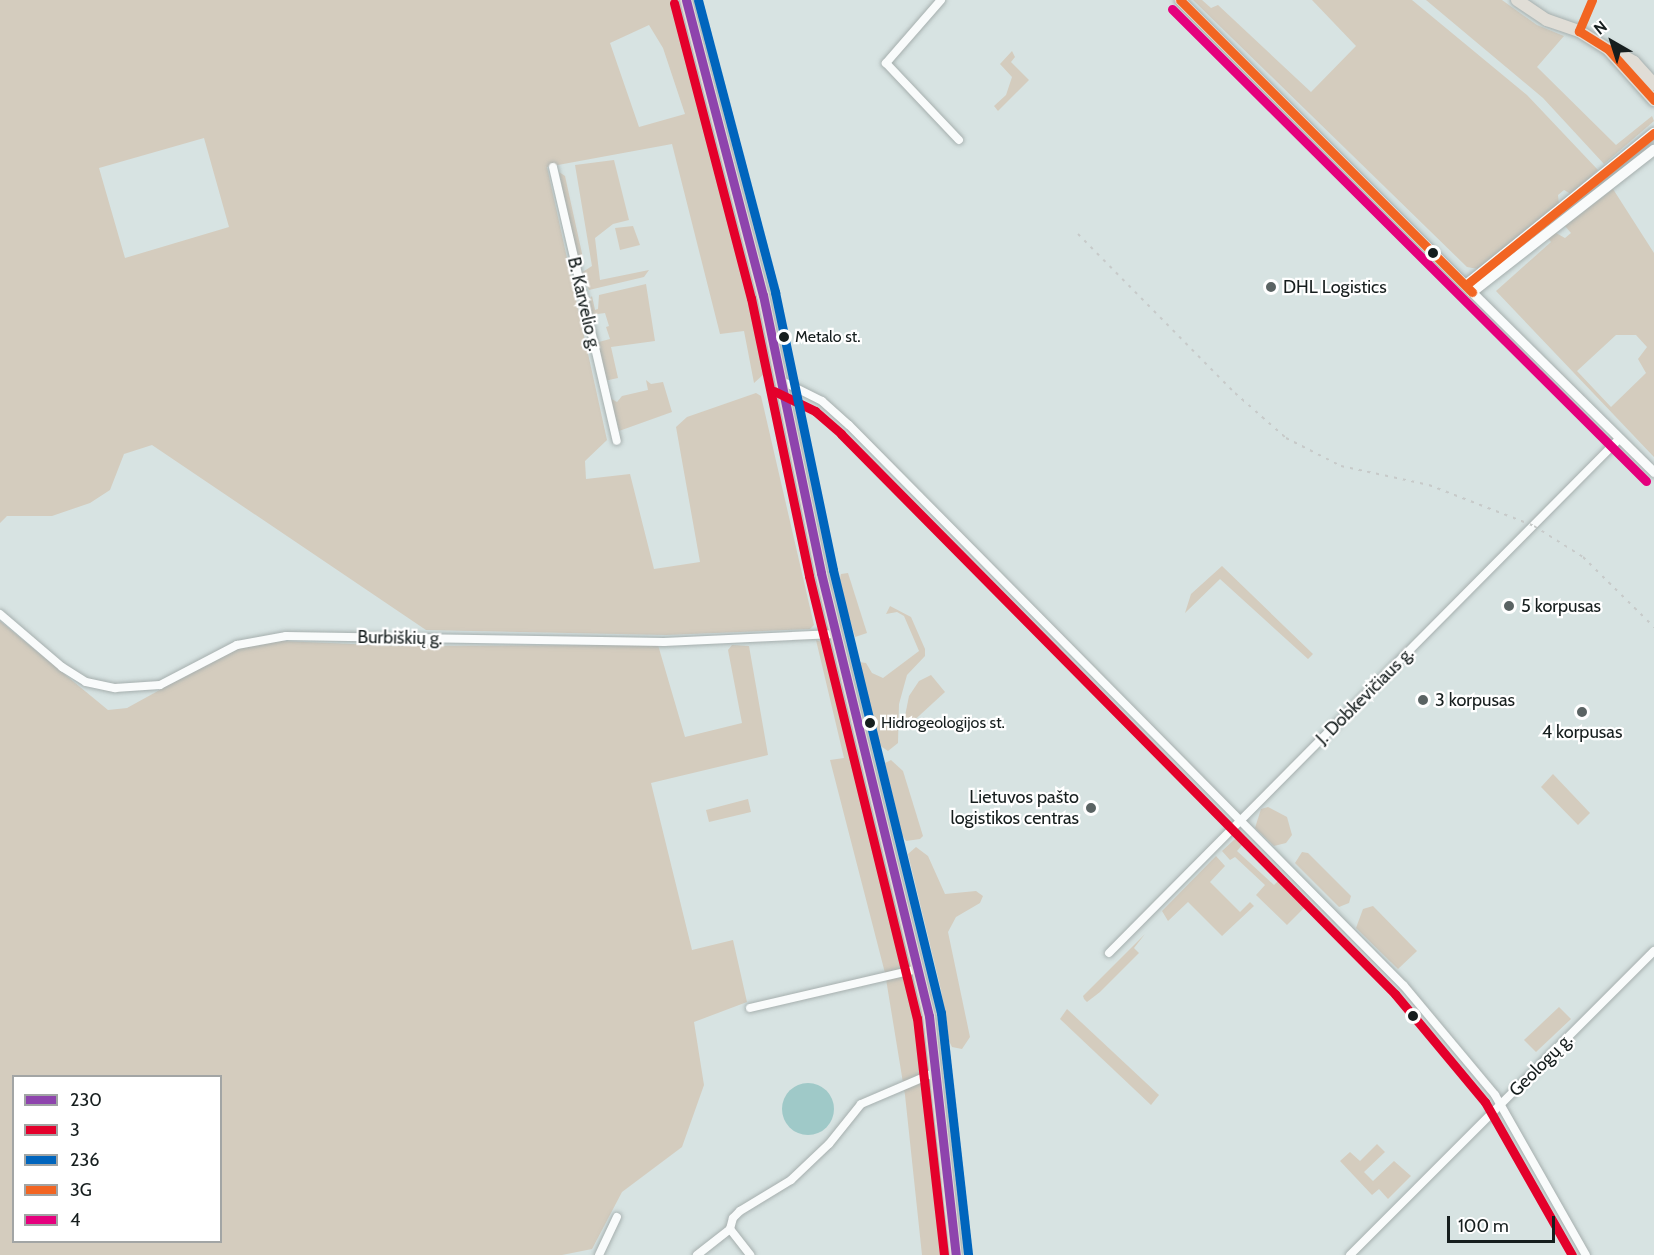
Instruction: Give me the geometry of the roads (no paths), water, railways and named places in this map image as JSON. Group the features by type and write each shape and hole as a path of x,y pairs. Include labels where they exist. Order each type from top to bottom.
{"main road":[{"path":"686,0 763,295 779,380 835,634 918,969 936,1072 956,1255"},
{"path":"1180,0 1469,288 1630,160 1654,133"},
{"path":"1517,0 1546,20 1579,31 1634,62 1654,84"},
{"path":"1608,49 1654,100"},
{"path":"1630,160 1654,150"}],"street":[{"path":"941,0 886,63 959,140"},
{"name":"B. Karvelio g.","path":"553,167 617,441"},
{"path":"1469,288 1654,472"},
{"path":"779,380 822,401 849,425 1404,986 1502,1105 1586,1255"},
{"name":"J. Dobkevičiaus g.","path":"1109,953 1620,438"},
{"name":"Burbiškių g.","path":"0,614 62,667 86,682 115,688 160,685 237,645 286,636 664,642 835,634"},
{"name":"Geologų g.","path":"1350,1255 1654,951"},
{"path":"750,1008 918,969"},
{"path":"697,1255 730,1229 733,1218 740,1211 791,1180 829,1144 861,1104 936,1072"},
{"path":"599,1255 618,1217"},
{"path":"730,1229 750,1255"}],"water":[{"path":"808,1083 822,1087 830,1095 834,1109 830,1123 822,1131 808,1135 794,1131 786,1123 782,1109 786,1095 794,1087"}],"railway":[{"path":"1078,234 1235,393 1286,438 1341,466 1429,485 1534,526 1583,557 1654,627"}],"place":[{"name":"DHL Logistics","path":"1271,287"},
{"name":"Metalo st.","path":"784,337"},
{"name":"5 korpusas","path":"1509,606"},
{"name":"3 korpusas","path":"1423,700"},
{"name":"4 korpusas","path":"1582,712"},
{"name":"Hidrogeologijos st.","path":"870,723"},
{"name":"Lietuvos pašto logistikos centras","path":"1091,808"}]}
